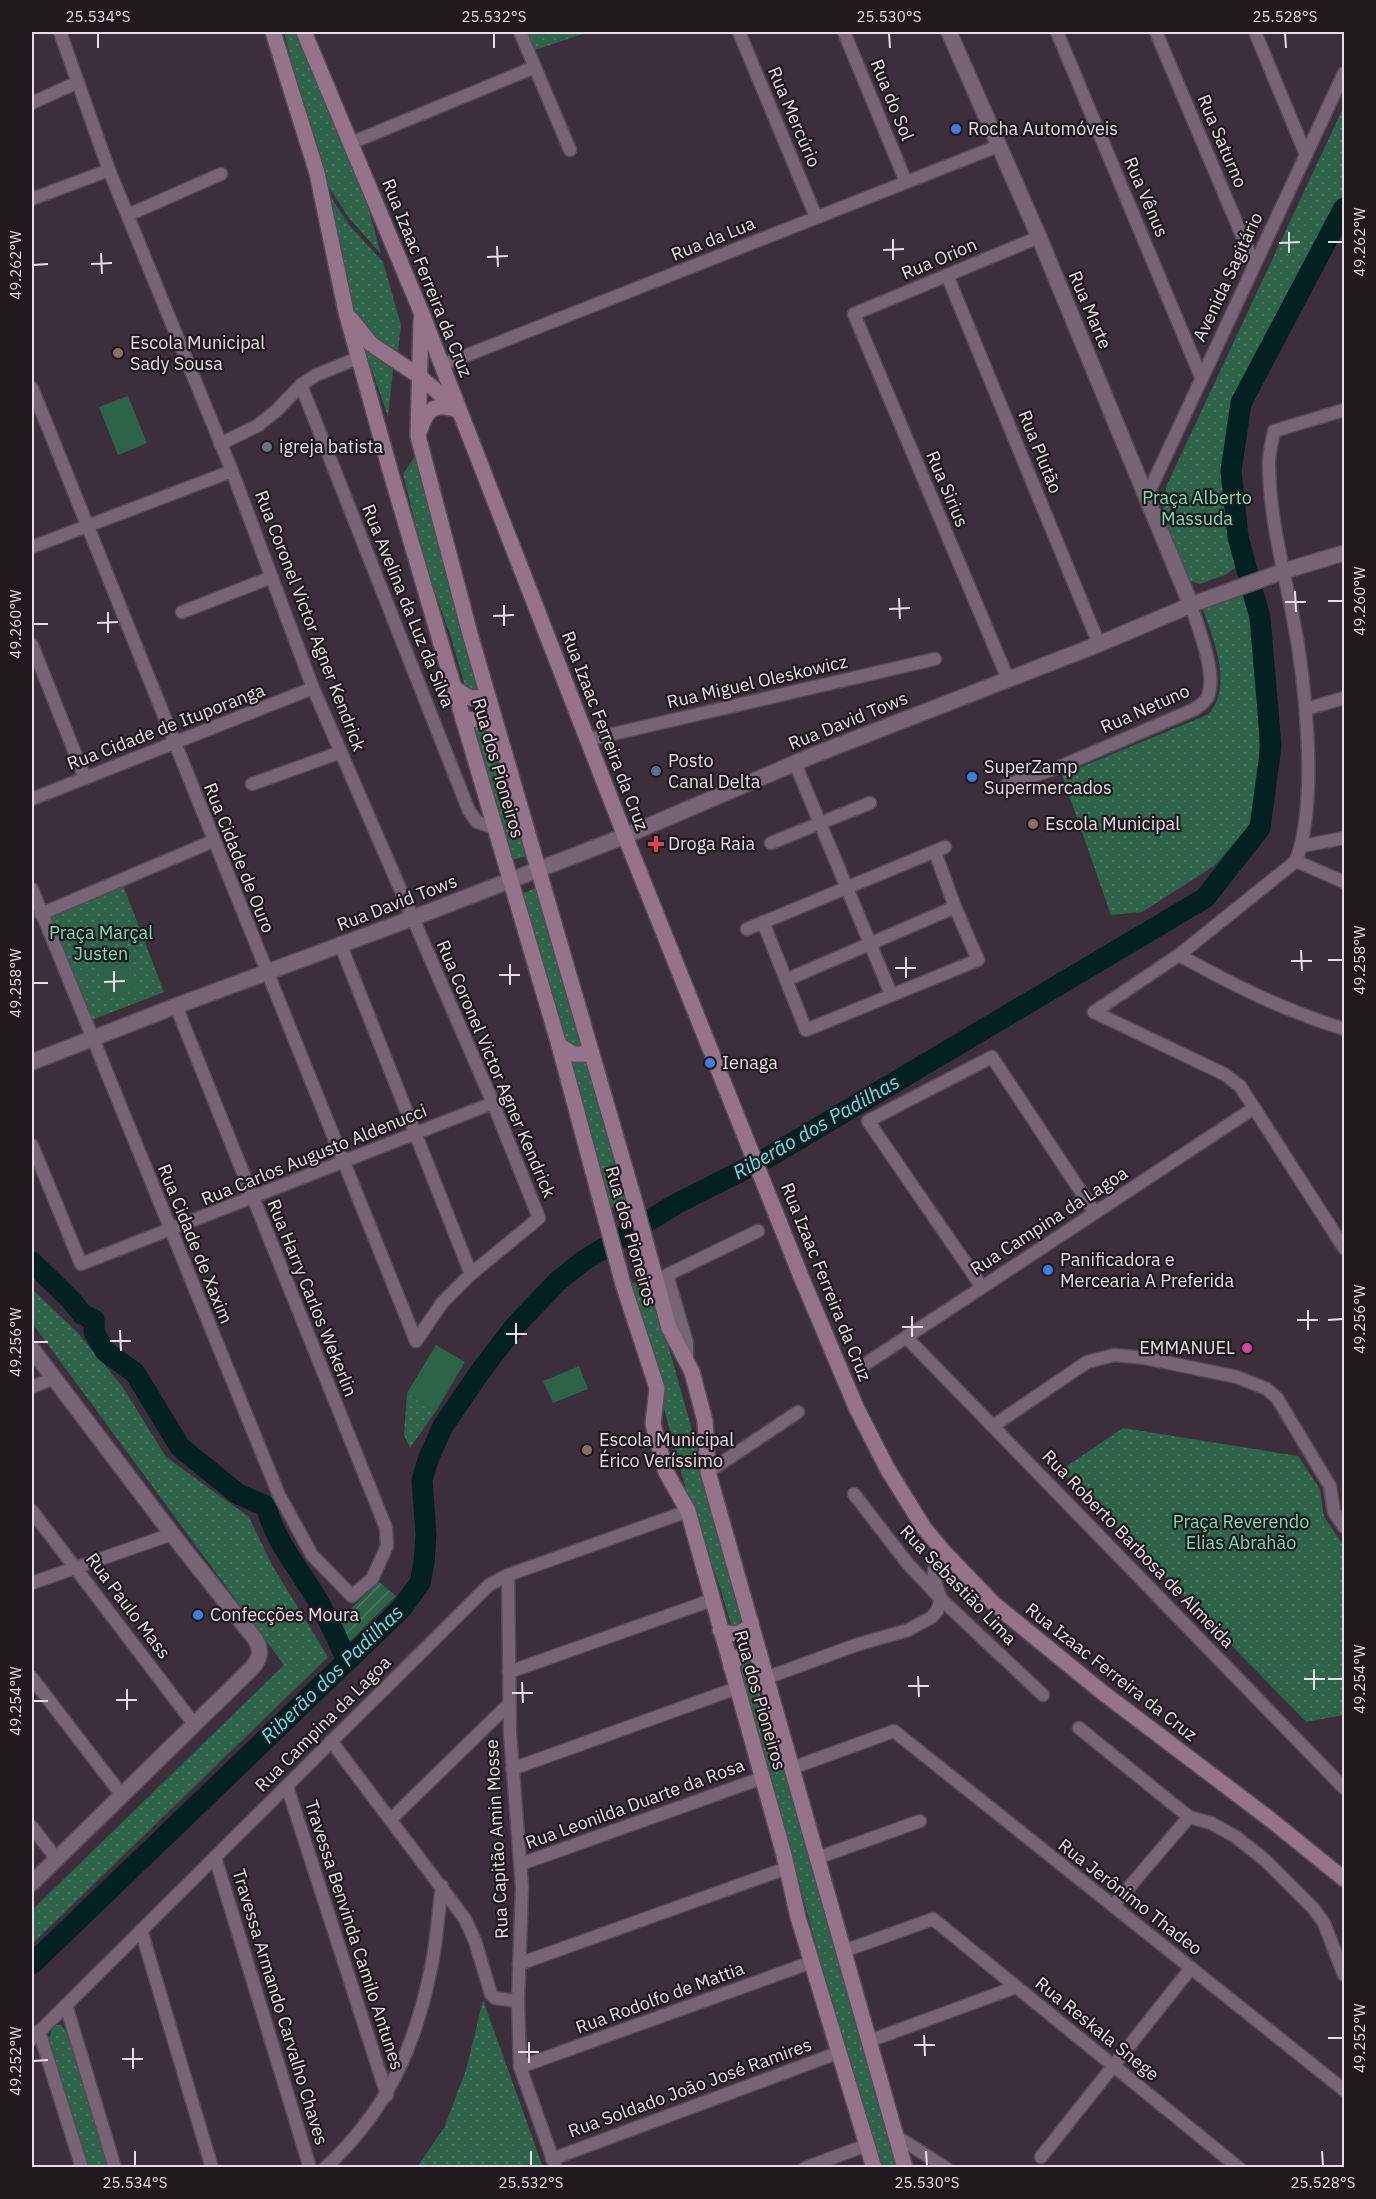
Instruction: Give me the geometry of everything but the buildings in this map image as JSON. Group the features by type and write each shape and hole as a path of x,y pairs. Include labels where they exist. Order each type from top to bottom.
{"main road":[{"path":"273,32 317,173 346,312 371,344 419,376 460,411"},
{"name":"Rua Izaac Ferreira da Cruz","path":"304,32 422,314 587,740 762,1180 870,1437 907,1501 944,1552 993,1603 1045,1648 1272,1820 1344,1878"},
{"name":"Rua dos Pioneiros","path":"346,312 558,1045 623,1284 657,1388 653,1424 666,1472 688,1511 787,1869 798,1917 874,2168"},
{"name":"Rua dos Pioneiros","path":"422,314 418,436 488,697 634,1199 660,1272 669,1328 692,1372 705,1421 708,1472 905,2168"},
{"path":"418,436 429,411 446,406 460,411"},
{"path":"454,688 470,698 488,697"},
{"path":"463,720 481,719 497,728"},
{"path":"558,1045 573,1054 592,1054"},
{"path":"720,1630 726,1633 740,1633 747,1630 751,1623"},
{"path":"731,1667 738,1656 746,1652 755,1653 761,1659"}],"street":[{"name":"Rua Coronel Victor Agner Kendrick","path":"60,32 109,170 232,471 313,688 493,1103 539,1218 471,1274"},
{"path":"520,32 570,150"},
{"name":"Rua Mercúrio","path":"739,32 816,217"},
{"name":"Rua do Sol","path":"844,32 906,182"},
{"name":"Rua Marte","path":"949,32 1039,237 1191,605"},
{"name":"Rua Vênus","path":"1057,32 1201,377"},
{"name":"Rua Saturno","path":"1156,32 1254,264"},
{"path":"1254,32 1306,155"},
{"path":"351,143 535,67"},
{"name":"Avenida Sagitário","path":"1147,496 1344,74"},
{"path":"32,102 78,82"},
{"name":"Rua da Lua","path":"442,365 998,146"},
{"path":"32,199 109,170"},
{"path":"128,215 221,174"},
{"name":"Rua Orion","path":"854,314 1039,237"},
{"name":"Rua Plutão","path":"947,275 1099,644"},
{"name":"Rua Sirius","path":"854,314 1008,679"},
{"path":"220,444 257,426 276,411 301,384 316,375 358,358"},
{"name":"Rua Avelina da Luz da Silva","path":"301,384 469,811 477,822 495,828"},
{"name":"Rua Cidade de Ouro","path":"32,388 416,1341 442,1303 471,1274"},
{"path":"1344,410 1274,431 1269,461 1278,547 1294,621 1306,709 1308,769 1302,846 1296,861 1179,955 1094,1012 1224,1074 1240,1086 1340,1232 1344,1248"},
{"path":"32,547 232,471"},
{"name":"Rua David Tows","path":"32,1062 625,836 795,763 1099,644 1191,605 1284,571 1344,553"},
{"path":"182,612 272,577"},
{"name":"Rua Netuno","path":"1006,785 1057,768 1195,709 1205,702 1209,695 1209,673 1191,605"},
{"path":"32,645 85,778"},
{"name":"Rua Miguel Oleskowicz","path":"587,740 935,659"},
{"name":"Rua Cidade de Ituporanga","path":"32,799 313,688"},
{"path":"1306,709 1344,698"},
{"path":"252,784 341,752"},
{"path":"795,763 891,994"},
{"path":"771,843 870,803"},
{"path":"1302,846 1344,838"},
{"path":"41,914 213,841"},
{"path":"747,929 763,922 847,889 940,849 955,907 978,960 806,1030 763,922"},
{"path":"1296,861 1344,882"},
{"name":"Rua Cidade de Xaxim","path":"32,889 91,1039 279,1495 312,1555 352,1596"},
{"path":"786,980 955,907"},
{"path":"341,946 471,1274"},
{"path":"1179,955 1263,999 1344,1029"},
{"name":"Rua Harry Carlos Wekerlin","path":"176,1006 386,1528 387,1546 372,1579 352,1596"},
{"path":"982,1287 868,1121 992,1057 1095,1213"},
{"name":"Rua Carlos Augusto Aldenucci","path":"32,1145 81,1264 493,1103"},
{"name":"Rua Campina da Lagoa","path":"864,1365 1254,1108"},
{"path":"660,1272 758,1231"},
{"name":"Rua Roberto Barbosa de Almeida","path":"906,1336 1344,1788"},
{"path":"32,1349 172,1534 256,1640 261,1650 259,1660 32,1883"},
{"path":"993,1426 1078,1367 1101,1357 1114,1355 1145,1358 1237,1377 1260,1385 1277,1398 1330,1486 1334,1512 1344,1527"},
{"path":"32,1387 54,1378"},
{"path":"708,1472 798,1412"},
{"name":"Rua Sebastião Lima","path":"854,1494 902,1556 941,1599 1043,1695"},
{"name":"Rua Paulo Mass","path":"32,1511 194,1724"},
{"name":"Rua Campina da Lagoa","path":"35,2035 483,1589 508,1575 688,1511"},
{"path":"32,1583 172,1534"},
{"path":"766,1678 856,1645 908,1630 932,1617 941,1599 933,1569 935,1562 944,1552"},
{"name":"Rua Capitão Amin Mosse","path":"508,1575 509,1704 522,1924 518,2001 520,2067 554,2163"},
{"path":"509,1672 712,1600"},
{"path":"32,1678 121,1794"},
{"path":"512,1769 737,1688"},
{"path":"391,1819 509,1704"},
{"path":"1079,1728 1189,1817 1211,1823 1251,1849 1276,1871 1320,1916 1344,1975"},
{"name":"Rua Jerônimo Thadeo","path":"792,1768 894,1731 1344,2090"},
{"path":"331,1741 461,1913 471,1932 491,1994 495,1998 518,2001"},
{"name":"Rua Leonilda Duarte da Rosa","path":"520,1864 762,1778"},
{"name":"Travessa Benvinda Camilo Antunes","path":"287,1786 387,2095"},
{"path":"1113,1906 1189,1817"},
{"path":"817,1858 920,1821"},
{"path":"32,1827 56,1858"},
{"name":"Travessa Armando Carvalho Chaves","path":"215,1857 310,2168"},
{"path":"519,1964 787,1869"},
{"path":"325,2168 356,2137 387,2095 409,2043 432,1966 442,1886"},
{"name":"Rua Reskala Snege","path":"844,1951 933,1918 1239,2168"},
{"path":"141,1930 212,2168"},
{"name":"Rua Rodolfo de Mattia","path":"520,2067 812,1962"},
{"path":"1041,2157 1191,1968"},
{"path":"869,2041 1016,1987"},
{"path":"66,2005 115,2168"},
{"path":"35,2035 82,2168"},
{"name":"Rua Soldado João José Ramires","path":"554,2163 840,2052"},
{"path":"896,2136 946,2168"},
{"path":"805,2168 867,2145"}],"green space":[{"path":"284,32 299,32 351,145 381,254 349,218 319,172"},
{"path":"526,32 589,32 535,50"},
{"name":"Praça Alberto Massuda","path":"1344,106 1344,199 1239,393 1230,423 1224,464 1232,520 1235,568 1227,574 1200,584 1190,581 1167,525 1163,507 1166,487"},
{"path":"320,181 350,226 383,262 401,325 397,359 347,310"},
{"path":"364,347 393,370 388,417"},
{"path":"128,396 147,443 118,455 99,407"},
{"path":"417,453 485,690 469,691 465,686 451,637 427,570 403,474"},
{"path":"1243,593 1252,623 1260,777 1249,826 1214,866 1142,912 1111,915 1062,775 1209,714 1220,690 1221,676 1216,649 1203,609"},
{"path":"477,724 493,730 531,855 508,861 471,725"},
{"name":"Praça Marçal Justen","path":"123,885 164,992 89,1021 45,915"},
{"path":"539,887 584,1050 567,1045 521,894"},
{"path":"120,946 137,987 107,1000 93,957"},
{"path":"568,1059 589,1060 627,1200 609,1210"},
{"path":"649,1277 746,1622 743,1626 732,1627 715,1572 700,1541 630,1284"},
{"path":"32,1289 77,1332 122,1386 166,1457 249,1517 272,1565 328,1657 32,1944 32,1910 284,1665 32,1323"},
{"path":"436,1345 465,1362 436,1411 407,1393"},
{"path":"579,1366 588,1389 553,1403 543,1381"},
{"path":"407,1393 436,1411 410,1448 404,1435"},
{"name":"Praça Reverendo Elias Abrahão","path":"1123,1428 1298,1456 1320,1489 1324,1517 1344,1546 1344,1715 1306,1722 1061,1470"},
{"path":"379,1582 396,1596 349,1642 338,1621"},
{"path":"746,1662 752,1665 769,1727 779,1747 900,2167 880,2167 822,1967 740,1666"},
{"path":"483,2000 543,2167 417,2167 444,2128 466,2070"},
{"path":"60,2024 68,2033 109,2167 88,2167 49,2039 53,2027"}],"waterway":[{"name":"Riberão dos Padilhas","path":"32,1964 401,1609 420,1583 426,1534 422,1480 429,1457 443,1426 516,1325 557,1282 583,1261 676,1204 767,1158 1205,898 1260,828 1271,746 1260,618 1238,537 1231,471 1241,403 1344,208"},
{"path":"32,1262 82,1314 94,1320 94,1332 105,1351 135,1373 180,1447 238,1494 266,1506 276,1533 318,1601 347,1660"}],"place":[{"name":"Rocha Automóveis","path":"956,129"},
{"name":"Escola Municipal Sady Sousa","path":"118,353"},
{"name":"igreja batista","path":"267,447"},
{"name":"Posto Canal Delta","path":"656,771"},
{"name":"SuperZamp Supermercados","path":"972,777"},
{"name":"Escola Municipal","path":"1033,824"},
{"name":"Droga Raia","path":"656,844"},
{"name":"Ienaga","path":"710,1063"},
{"name":"Panificadora e Mercearia A Preferida","path":"1048,1270"},
{"name":"EMMANUEL","path":"1247,1348"},
{"name":"Escola Municipal Érico Veríssimo","path":"587,1450"},
{"name":"Confecções Moura","path":"198,1615"}]}
